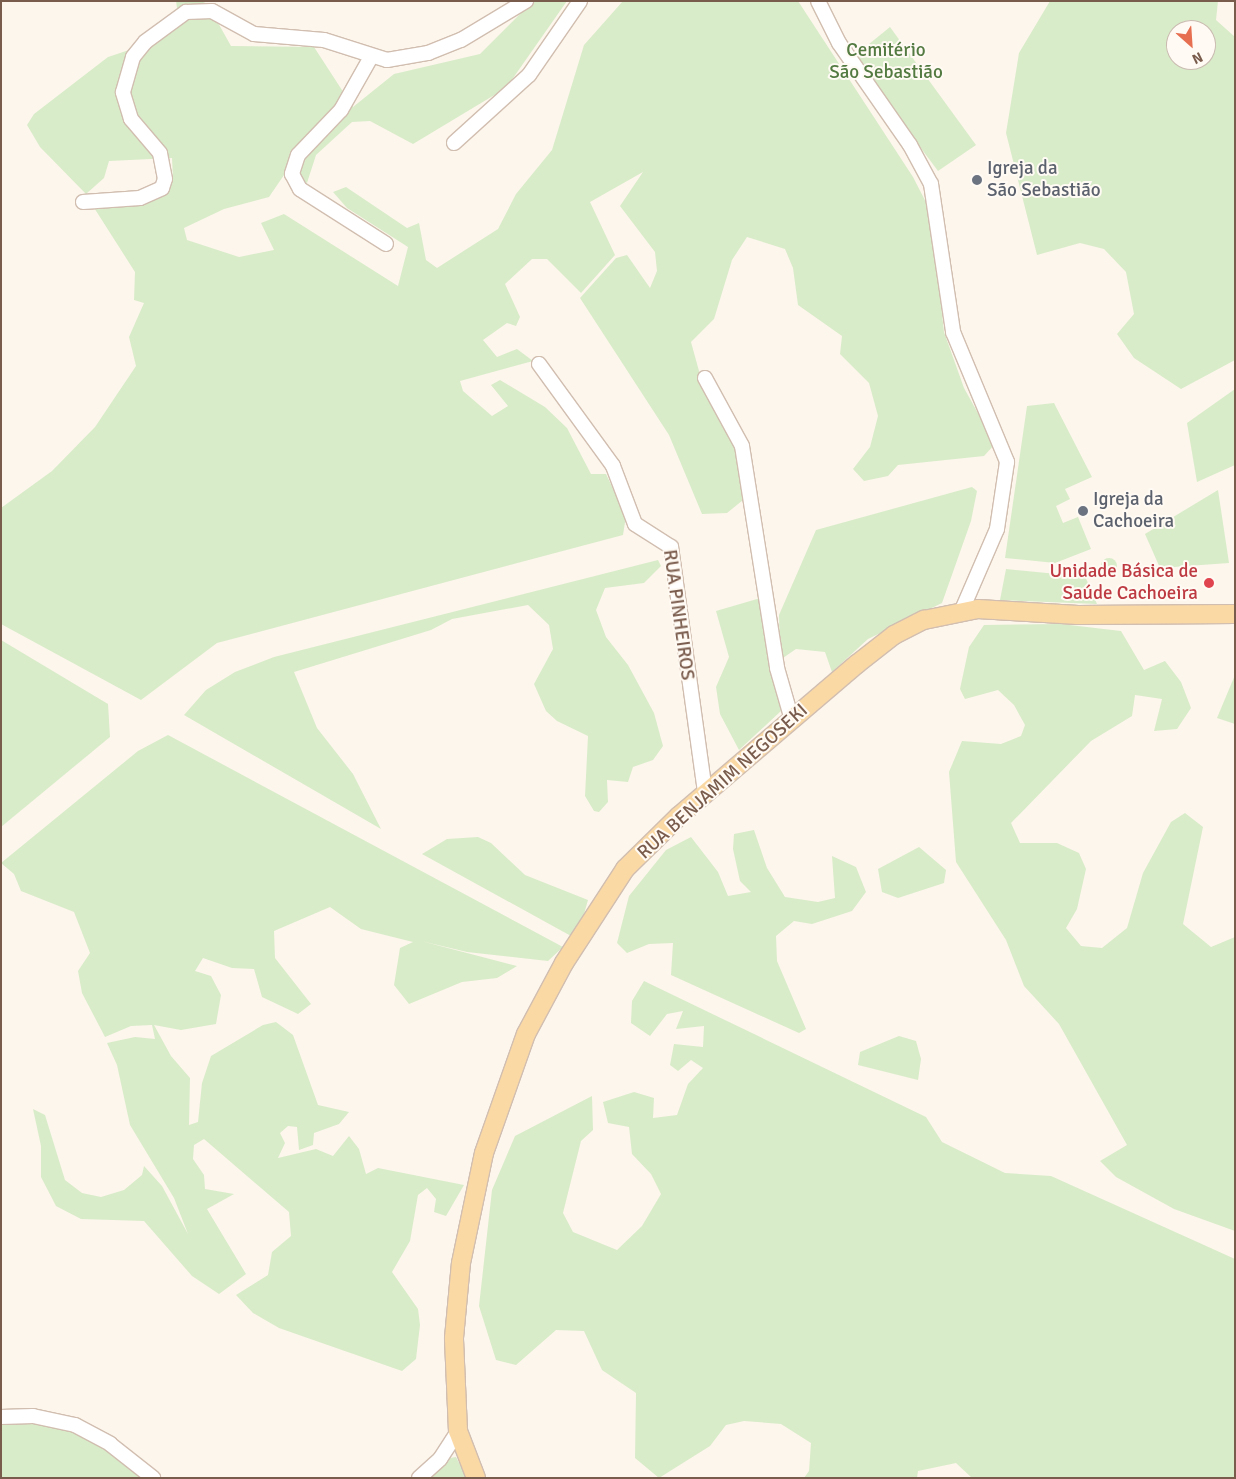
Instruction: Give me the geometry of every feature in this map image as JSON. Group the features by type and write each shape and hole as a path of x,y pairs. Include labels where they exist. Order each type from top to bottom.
{"main road":[{"name":"RUA BENJAMIM NEGOSEKI","path":"476,1478 458,1430 454,1338 461,1263 484,1153 509,1075 545,996 604,899 645,848 705,793 894,635 924,620 962,610 1235,614"}],"street":[{"path":"83,202 140,198 162,188 165,179 160,153 131,119 123,92 133,57 179,16 199,8 212,11 254,34 324,40 371,57 406,59 428,53 484,30 526,1"},
{"path":"454,143 529,75 580,1"},
{"path":"818,1 839,44 910,145 931,184 953,332 968,378 996,428 1007,462 997,529 962,610"},
{"path":"371,57 341,110 298,155 292,174 300,189 386,244"},
{"name":"RUA PINHEIROS","path":"538,364 613,466 635,524 671,547 705,793"},
{"path":"705,378 742,446 776,668 792,720"},
{"path":"1,1417 33,1416 75,1425 110,1444 153,1478"},
{"path":"419,1478 440,1459 458,1430"}],"green space":[{"path":"176,1 208,1 203,3 204,15 217,21 231,46 314,47 353,107 394,74 480,54 533,1 567,1 506,88 413,144 370,121 352,122 316,155 307,183 284,175 269,197 224,209 184,228 187,240 239,257 274,250 261,223 284,214 398,286 408,247 347,208 333,192 346,187 407,228 419,223 426,260 437,268 498,229 516,194 552,150 584,45 623,1 798,1 913,177 931,212 944,332 964,388 995,444 984,456 898,465 888,476 864,481 853,469 870,447 878,416 869,383 840,354 842,336 798,305 793,268 785,249 747,237 732,260 714,319 691,342 699,371 733,436 748,496 727,513 702,514 669,435 580,298 616,258 627,255 650,288 657,271 655,252 620,206 643,172 590,202 615,255 581,293 547,259 532,259 505,284 520,317 516,326 507,323 483,340 497,357 517,349 533,361 460,381 463,391 492,416 508,406 491,385 500,380 545,407 567,428 591,474 606,474 626,516 623,535 217,643 141,700 1,624 1,508 52,471 95,427 136,366 129,337 144,303 134,300 135,272 91,203 130,207 164,195 173,179 172,158 109,161 104,178 86,194 40,147 27,125 34,114 108,57 135,48 179,22"},
{"path":"1050,1 1218,1 1216,20 1235,37 1235,360 1181,389 1134,358 1117,334 1134,314 1126,272 1104,249 1080,243 1037,255 1006,133 1019,53"},
{"name":"Cemitério São Sebastião","path":"890,27 976,145 938,171 853,57"},
{"path":"1235,389 1235,465 1197,482 1187,423"},
{"path":"1054,403 1092,477 1065,489 1070,499 1056,506 1063,523 1078,517 1091,549 1055,563 1005,558 1027,406"},
{"path":"972,487 977,491 971,521 942,603 868,639 832,672 825,652 796,649 780,660 779,615 816,530"},
{"path":"1218,490 1229,563 1160,568 1145,534"},
{"path":"1109,558 1117,566 1109,574 1101,566"},
{"path":"658,560 661,566 644,583 605,588 596,610 606,637 628,665 654,713 663,746 653,760 633,767 628,782 607,780 608,802 599,812 594,811 585,796 588,736 557,721 546,711 534,684 553,649 549,625 528,605 452,619 431,630 294,672 317,728 353,774 381,829 184,715 206,690 235,672 274,657"},
{"path":"1081,567 1097,604 1000,600 1006,569 1057,574"},
{"path":"764,597 768,652 781,711 739,750 720,714 716,687 729,657 716,611"},
{"path":"1061,624 1121,631 1144,670 1165,661 1181,682 1191,708 1177,729 1154,731 1162,699 1135,695 1132,716 1091,741 1011,823 1020,843 1057,843 1079,853 1086,869 1077,909 1066,928 1081,946 1102,948 1127,928 1143,873 1171,822 1185,813 1203,827 1183,924 1211,947 1235,937 1235,1231 1174,1209 1116,1177 1100,1161 1127,1145 1059,1024 1024,986 1006,940 956,862 949,772 962,741 1001,744 1021,736 1025,725 1014,705 998,690 965,699 960,689 969,647 984,625"},
{"path":"1,640 108,704 110,737 1,827"},
{"path":"1235,675 1235,724 1217,718"},
{"path":"168,735 563,947 548,961 467,952 421,941 517,966 497,978 462,982 409,1004 394,985 400,948 413,942 361,929 330,907 274,931 275,958 311,1004 298,1014 262,997 254,969 232,968 203,958 195,971 211,976 221,995 216,1024 181,1030 154,1025 171,1056 190,1078 189,1125 198,1122 202,1083 211,1056 263,1025 276,1022 293,1035 318,1105 349,1112 339,1124 314,1133 313,1145 299,1150 297,1127 288,1126 280,1133 285,1143 278,1158 316,1149 333,1156 349,1136 359,1149 366,1174 378,1168 464,1185 446,1216 434,1212 436,1199 427,1188 418,1195 410,1241 392,1272 418,1309 420,1325 416,1359 402,1371 279,1328 253,1313 236,1295 268,1275 272,1252 291,1236 289,1212 204,1139 194,1145 193,1159 204,1175 205,1189 234,1194 207,1209 246,1274 219,1294 192,1276 144,1221 81,1219 56,1206 41,1177 41,1146 33,1109 45,1115 65,1180 82,1193 101,1197 124,1190 142,1175 144,1166 162,1186 188,1234 174,1198 130,1125 117,1065 107,1043 135,1037 155,1039 152,1025 131,1026 105,1037 82,993 78,971 90,953 74,912 21,891 14,874 1,863 138,751"},
{"path":"754,830 767,868 785,897 818,902 835,898 832,856 856,867 866,892 852,911 812,924 794,921 776,936 777,961 806,1029 799,1033 671,975 673,943 649,944 627,953 617,943 629,896 666,850 691,837 718,872 728,896 751,892 740,881 733,849 734,834"},
{"path":"478,837 491,843 525,875 588,900 582,921 571,936 422,854 447,839"},
{"path":"919,847 946,870 944,883 898,898 882,892 878,869"},
{"path":"644,981 926,1117 942,1142 1005,1173 1051,1176 1235,1259 1235,1478 972,1478 956,1463 918,1471 917,1478 804,1478 809,1471 811,1443 781,1424 744,1421 726,1425 710,1446 659,1478 635,1458 636,1393 602,1370 584,1331 556,1330 516,1365 496,1360 479,1306 492,1190 515,1136 592,1096 593,1130 581,1141 563,1213 573,1232 617,1250 642,1226 661,1194 651,1174 632,1154 629,1127 608,1123 603,1102 634,1092 654,1098 653,1118 677,1115 688,1084 703,1068 691,1060 678,1071 670,1065 674,1044 703,1047 704,1026 676,1029 683,1011 667,1014 650,1036 631,1023 632,1001"},
{"path":"899,1036 916,1041 921,1059 918,1080 858,1065 860,1052"},
{"path":"30,1423 74,1429 105,1445 146,1478 1,1478 1,1424"},
{"path":"456,1457 467,1478 428,1478 450,1458"}],"place":[{"name":"Igreja da São Sebastião","path":"977,180"},
{"name":"Igreja da Cachoeira","path":"1083,511"},
{"name":"Unidade Básica de Saúde Cachoeira","path":"1209,583"}]}
